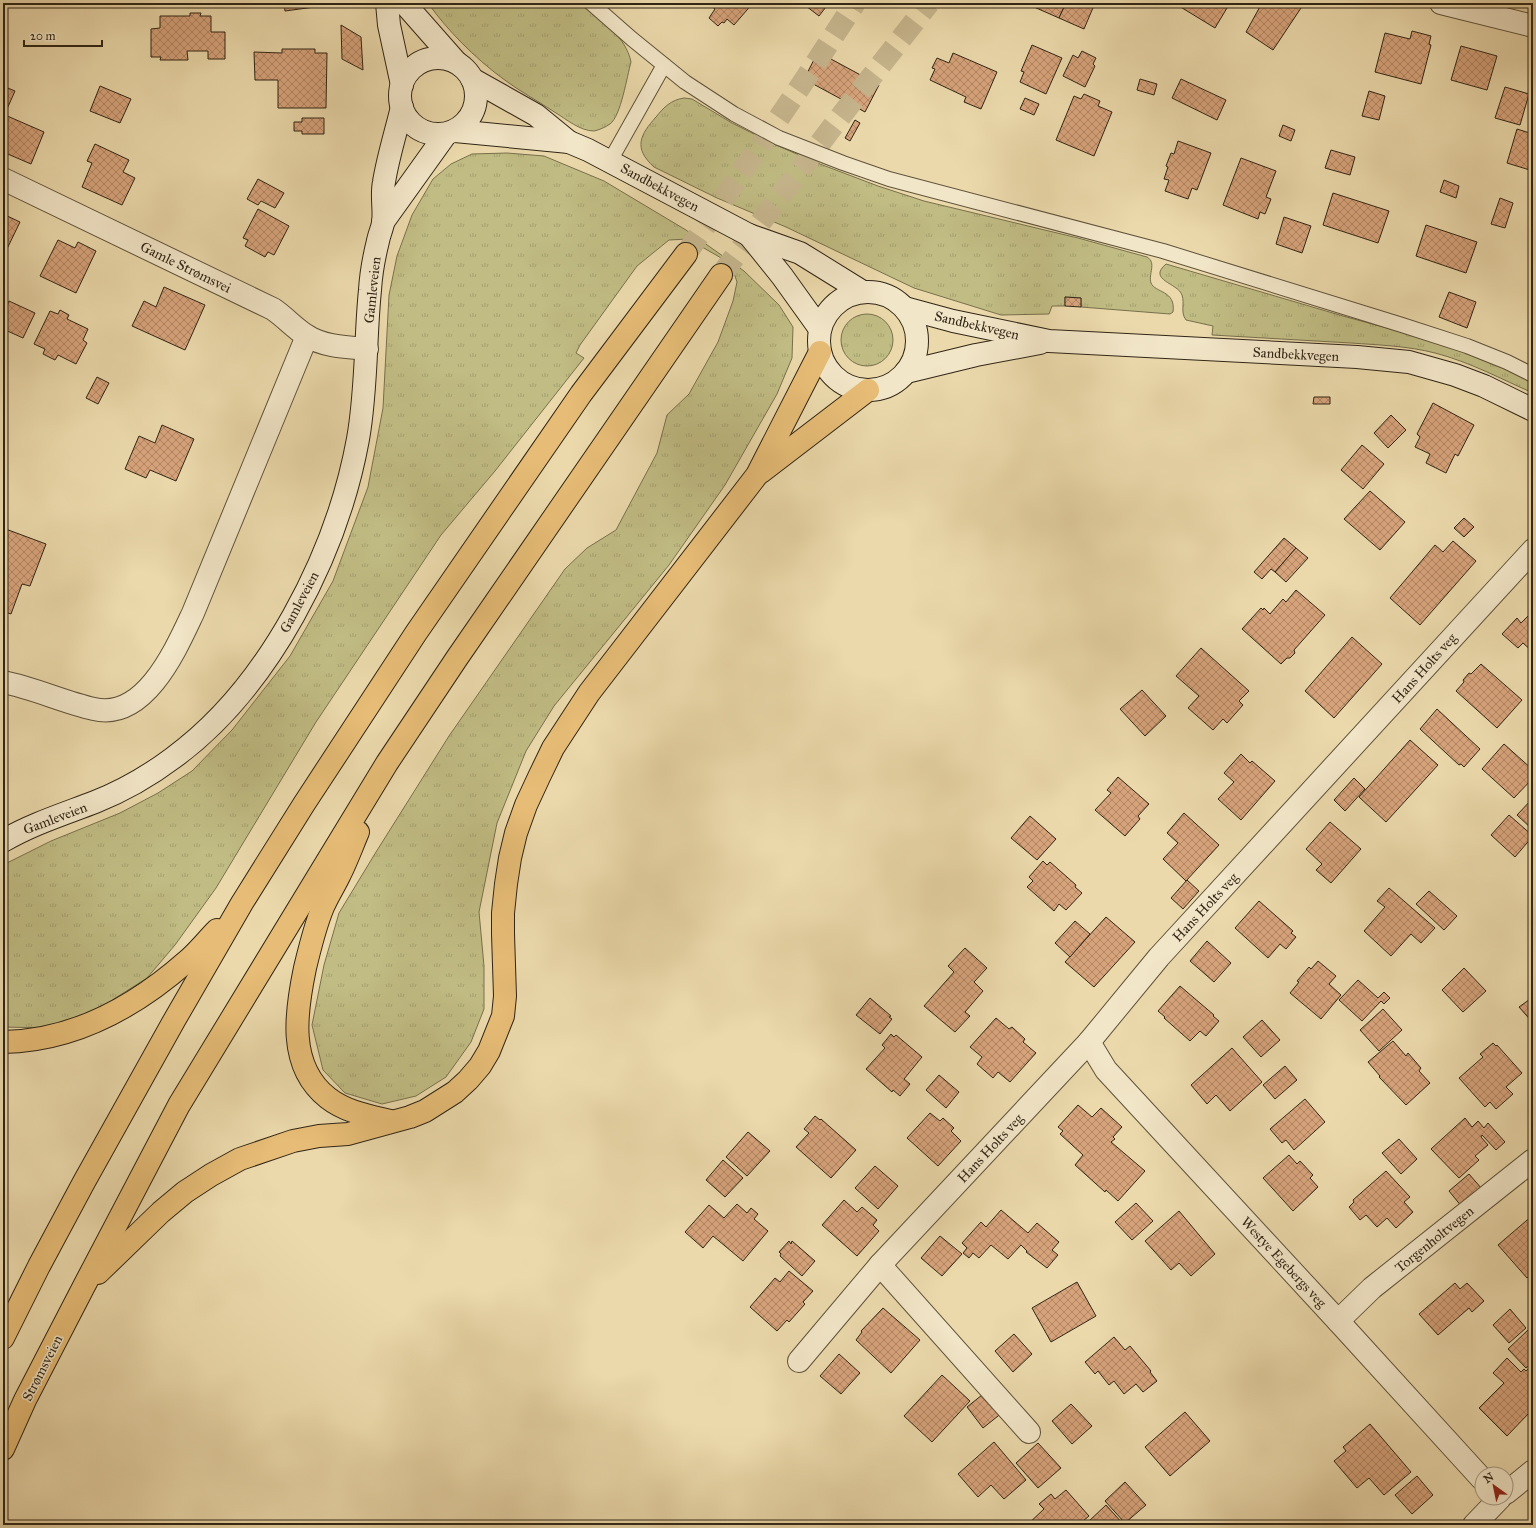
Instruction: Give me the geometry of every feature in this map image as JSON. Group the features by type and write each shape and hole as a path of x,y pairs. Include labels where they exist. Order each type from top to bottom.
{"highway":[{"path":"3,1338 39,1266 84,1182 242,903 348,735 416,633 581,394 686,254"},
{"path":"390,1122 354,1112 328,1098 316,1087 307,1072 301,1056 297,1037 297,1014 309,950 321,914 341,872 387,763 457,658 721,275"},
{"path":"83,1288 161,1212 185,1192 211,1175 240,1159 293,1140 348,1134 425,1112 455,1092 468,1080 489,1051 497,1033 502,1016 505,996 503,913 510,858 516,833 538,777 554,748 589,693 757,475 820,352"},
{"path":"757,475 868,390"},
{"name":"Strømsveien","path":"3,1449 25,1400 179,1105 387,763"},
{"path":"3,1042 22,1041 54,1036 90,1025 116,1012 144,995 187,961 242,903"}],"street":[{"path":"387,3 389,26 402,86"},
{"path":"404,3 456,62 463,67 472,79 476,90 476,103 472,114 465,124 450,132 435,134 424,132 414,126 406,118 402,107 400,93 406,75 414,67 424,61 434,58 456,62"},
{"path":"1441,3 1533,26"},
{"name":"Sandbekkvegen","path":"472,79 536,115 569,142 610,161 749,235 800,253 863,292"},
{"name":"Gamleveien","path":"3,841 17,832 118,792 155,771 193,743 208,729 242,691 260,668 274,648 307,589 336,520 348,481 358,439 363,398 367,349 368,310 373,265 383,222 383,184 402,107"},
{"name":"Sandbekkvegen","path":"450,132 569,142"},
{"name":"Gamleveien","path":"383,222 450,132"},
{"name":"Gamle Strømsvei","path":"3,179 273,309 282,314 307,336 331,345 367,349"},
{"name":"Sandbekkvegen","path":"749,235 782,276 820,329"},
{"path":"863,292 875,292 886,295 905,308 913,320 917,347 913,360 906,372 896,382 882,388 868,390 851,387 837,379 826,367 820,352 818,340 820,329 826,315 835,304 848,296 863,292"},
{"name":"Sandbekkvegen","path":"905,308 1049,341 1357,357 1409,362 1455,375 1484,386 1533,410"},
{"path":"3,682 96,710 119,708 132,702 144,693 156,680 178,644 194,613 307,336"},
{"name":"Sandbekkvegen","path":"906,372 976,355 1049,341"},
{"name":"Hans Holts veg","path":"799,1361 880,1266 1089,1042 1159,957 1533,550"},
{"name":"Westye Egebergs veg","path":"1089,1042 1106,1070 1474,1470"},
{"name":"Torgenholtvegen","path":"1338,1321 1372,1288 1533,1160"},
{"path":"880,1266 1029,1432"},
{"path":"1514,1486 1533,1471"},
{"path":"1474,1525 1492,1506"}],"lane":[{"path":"591,3 691,86 734,114 779,138 889,179 1155,249 1426,332 1507,362 1533,375"},
{"path":"610,161 664,65"}],"green space":[{"path":"428,3 580,3 618,36 624,44 631,62 623,95 614,120 607,126 594,131 578,127 508,83 482,62 462,43"},
{"path":"684,98 692,99 732,123 776,145 820,164 878,186 924,201 1078,238 1147,257 1150,259 1152,265 1151,283 1168,296 1173,305 1173,312 1170,314 1081,307 1081,298 1065,297 1065,306 1052,306 1049,314 1001,315 914,288 786,227 717,198 654,167 643,154 641,142 643,136 650,124 665,107 675,100"},
{"path":"507,153 544,156 604,181 686,230 744,271 779,305 793,327 792,358 777,394 725,485 669,565 554,706 526,751 497,823 479,912 484,966 484,1009 471,1042 446,1077 416,1096 382,1104 345,1093 323,1070 312,1025 324,965 339,913 449,736 565,569 587,548 616,530 657,453 667,415 689,394 718,342 733,301 737,282 734,273 723,259 688,239 669,240 637,266 580,345 576,353 584,358 495,471 441,535 316,722 216,888 175,945 147,978 95,1011 47,1028 3,1027 3,865 51,841 120,813 158,793 192,771 232,730 290,656 333,581 368,487 383,408 389,295 397,256 412,215 433,179 451,164 472,154"},
{"path":"1166,264 1343,316 1442,343 1495,364 1533,382 1533,393 1461,361 1435,353 1414,349 1372,344 1212,335 1213,326 1186,320 1184,317 1182,295 1175,287 1165,281 1160,274 1161,269"},
{"path":"867,314 877,316 885,322 891,330 893,340 891,350 885,358 877,364 867,366 857,364 849,358 843,350 841,340 843,330 849,322 857,316"}],"building":[{"path":"72,3 95,3 73,6"},
{"path":"284,3 321,3 322,6 285,11"},
{"path":"708,3 753,3 734,25 727,19 724,23 722,22 718,26 709,18 715,9"},
{"path":"802,3 829,3 819,16"},
{"path":"1036,3 1066,3 1059,18 1034,7"},
{"path":"1066,3 1095,3 1084,29 1059,18"},
{"path":"1174,3 1230,3 1215,28"},
{"path":"1262,3 1299,3 1303,5 1273,50 1246,32"},
{"path":"190,13 201,13 200,16 211,16 211,32 225,32 225,59 208,59 208,51 187,51 188,60 160,60 161,57 151,57 151,29 160,28 160,16 190,16"},
{"path":"341,25 361,37 363,70 342,59"},
{"path":"1412,31 1431,36 1429,44 1431,45 1421,84 1375,72 1385,33 1410,39"},
{"path":"1032,45 1062,58 1046,94 1020,82 1024,72 1021,71"},
{"path":"1461,46 1497,56 1487,90 1451,80"},
{"path":"282,49 315,49 315,53 327,53 326,108 278,108 278,80 255,80 254,52 282,53"},
{"path":"1082,51 1096,58 1093,64 1095,66 1085,87 1063,76 1073,55 1078,58"},
{"path":"818,52 879,85 865,112 804,79"},
{"path":"953,53 997,72 981,109 964,102 966,97 930,80 935,69 932,68 937,58 949,63"},
{"path":"1140,79 1157,84 1154,95 1137,90"},
{"path":"1181,79 1226,100 1217,120 1172,98"},
{"path":"3,86 15,91 3,118"},
{"path":"100,86 131,99 120,123 90,111"},
{"path":"1505,87 1529,94 1520,125 1495,118"},
{"path":"1369,91 1385,96 1379,120 1362,116"},
{"path":"1084,94 1100,101 1098,106 1112,112 1094,156 1056,140 1074,96 1081,99"},
{"path":"1025,98 1039,104 1034,115 1020,109"},
{"path":"5,115 44,132 31,164 3,152 3,120"},
{"path":"302,118 324,118 324,134 302,134 302,131 294,131 294,122 302,122"},
{"path":"855,120 860,123 850,141 845,138"},
{"path":"1283,125 1295,130 1291,141 1279,136"},
{"path":"1517,129 1533,134 1533,171 1507,163"},
{"path":"1178,141 1211,153 1197,190 1192,188 1188,199 1165,191 1169,180 1164,179 1168,167 1166,166 1171,153 1174,154"},
{"path":"95,144 129,160 123,172 135,178 122,205 82,187 92,163 87,161"},
{"path":"1331,150 1355,157 1350,175 1325,168"},
{"path":"1241,158 1276,171 1266,197 1271,199 1265,214 1260,212 1258,219 1223,205"},
{"path":"258,179 284,193 275,208 261,201 258,205 247,199"},
{"path":"1444,180 1459,186 1456,198 1440,192"},
{"path":"1333,193 1389,211 1378,243 1323,225"},
{"path":"1500,198 1513,203 1505,228 1491,224"},
{"path":"258,209 289,226 274,255 268,252 265,257 245,246 248,240 243,238"},
{"path":"3,214 20,222 5,253 3,252"},
{"path":"1284,217 1311,226 1302,253 1276,244"},
{"path":"1426,225 1477,242 1466,273 1416,256"},
{"path":"58,240 75,248 78,242 96,251 76,293 40,276"},
{"path":"164,287 205,305 185,350 132,326 144,301 156,307"},
{"path":"1449,292 1476,302 1467,328 1439,317"},
{"path":"1065,297 1081,298 1081,307 1065,306"},
{"path":"9,301 35,313 23,338 3,329 3,313"},
{"path":"60,310 69,315 67,319 88,329 83,340 87,343 76,364 58,355 55,360 43,354 45,349 34,344 50,311 58,314"},
{"path":"97,377 109,383 98,404 86,398"},
{"path":"1314,397 1330,397 1330,404 1313,404"},
{"path":"1433,403 1474,425 1458,456 1455,454 1446,473 1426,463 1430,454 1415,447 1420,437 1417,434"},
{"path":"1391,415 1406,430 1388,448 1374,433"},
{"path":"162,425 194,439 176,481 150,470 146,478 125,469 139,436 155,443"},
{"path":"1362,445 1384,464 1363,489 1341,470"},
{"path":"1370,491 1405,522 1380,550 1344,519"},
{"path":"1464,518 1474,527 1464,537 1454,528"},
{"path":"3,528 46,544 30,586 22,584 11,614 3,611"},
{"path":"1284,538 1296,548 1275,572 1271,569 1262,579 1254,572"},
{"path":"1453,541 1476,561 1420,625 1390,598 1435,545 1443,552"},
{"path":"1296,548 1308,558 1286,582 1275,572"},
{"path":"1296,590 1325,615 1294,650 1295,653 1281,664 1242,629 1261,608 1263,610 1264,608 1270,614 1283,599 1286,602"},
{"path":"1530,614 1533,617 1533,652 1523,643 1518,648 1502,634 1517,618 1521,623"},
{"path":"1352,637 1382,664 1334,718 1305,691"},
{"path":"1201,648 1249,691 1239,701 1243,705 1227,723 1223,719 1213,730 1188,708 1199,696 1176,676"},
{"path":"1481,664 1522,700 1497,728 1456,691 1464,682 1463,680 1469,673 1471,674"},
{"path":"1142,690 1166,716 1145,736 1120,709"},
{"path":"1437,709 1480,749 1464,767 1461,764 1459,765 1420,729"},
{"path":"1410,740 1438,765 1386,822 1359,797"},
{"path":"1504,744 1533,770 1533,778 1514,798 1482,769"},
{"path":"1241,754 1250,763 1252,761 1275,781 1241,820 1218,799 1234,782 1224,773"},
{"path":"1118,777 1149,804 1138,816 1140,819 1125,836 1095,810 1111,793 1107,790"},
{"path":"1354,778 1365,789 1345,811 1334,800"},
{"path":"1533,798 1533,830 1517,815"},
{"path":"1184,813 1219,845 1186,881 1163,859 1178,843 1167,833"},
{"path":"1509,815 1533,836 1515,857 1491,835"},
{"path":"1030,816 1056,839 1037,860 1011,838"},
{"path":"1330,822 1361,849 1331,883 1316,870 1322,864 1306,849"},
{"path":"1043,861 1047,865 1050,862 1076,885 1075,887 1082,893 1066,910 1059,904 1054,911 1027,887 1033,881 1029,877"},
{"path":"1187,880 1199,891 1183,909 1171,898"},
{"path":"1389,888 1435,928 1421,943 1411,934 1391,956 1364,931 1385,907 1377,901"},
{"path":"1429,891 1457,916 1444,930 1416,904"},
{"path":"1259,901 1293,931 1291,933 1296,937 1286,949 1280,944 1268,958 1235,928"},
{"path":"1106,917 1135,942 1094,987 1065,962"},
{"path":"1075,921 1090,934 1070,957 1055,943"},
{"path":"1207,941 1231,963 1214,982 1190,961"},
{"path":"965,948 987,968 974,982 983,991 965,1012 970,1016 955,1032 924,1006 954,972 948,966"},
{"path":"1318,961 1336,976 1329,984 1341,995 1321,1019 1290,993 1299,982 1297,981 1309,967 1311,969"},
{"path":"1464,968 1486,991 1463,1012 1442,990"},
{"path":"1358,980 1378,998 1384,992 1390,998 1384,1004 1381,1001 1362,1021 1339,1000"},
{"path":"1180,986 1219,1021 1206,1036 1200,1031 1190,1041 1158,1011"},
{"path":"1533,997 1533,1023 1519,1007"},
{"path":"870,998 891,1016 889,1017 892,1019 880,1034 856,1015"},
{"path":"1383,1009 1402,1030 1379,1051 1360,1030"},
{"path":"996,1018 1009,1029 1012,1027 1025,1039 1023,1042 1036,1053 1010,1082 998,1072 993,1078 977,1064 982,1057 970,1047"},
{"path":"1262,1020 1280,1040 1261,1057 1243,1037"},
{"path":"891,1034 894,1037 896,1035 922,1057 904,1079 910,1084 900,1096 893,1090 892,1092 866,1069 885,1048 882,1045"},
{"path":"1393,1041 1406,1056 1408,1053 1421,1068 1419,1071 1430,1083 1406,1105 1379,1077 1380,1076 1368,1062"},
{"path":"1493,1043 1496,1046 1497,1045 1522,1073 1506,1087 1513,1094 1496,1109 1490,1102 1485,1107 1459,1078 1483,1057 1480,1054"},
{"path":"1232,1048 1262,1082 1230,1111 1216,1095 1207,1104 1191,1085"},
{"path":"1285,1066 1297,1080 1275,1099 1263,1085"},
{"path":"939,1075 959,1092 946,1108 926,1090"},
{"path":"1305,1099 1325,1122 1294,1150 1286,1140 1282,1143 1270,1129"},
{"path":"1078,1105 1092,1117 1101,1108 1122,1127 1113,1137 1115,1139 1111,1142 1145,1171 1118,1201 1106,1190 1105,1192 1075,1165 1083,1155 1060,1134 1063,1131 1058,1127"},
{"path":"930,1113 940,1121 943,1118 954,1128 951,1131 961,1141 938,1166 907,1138"},
{"path":"815,1116 820,1120 821,1119 856,1150 831,1178 796,1147 809,1133 804,1129"},
{"path":"1465,1118 1472,1127 1478,1121 1484,1128 1488,1123 1505,1142 1496,1150 1482,1135 1481,1137 1488,1145 1475,1156 1479,1160 1459,1178 1431,1149"},
{"path":"748,1132 770,1151 747,1176 726,1157"},
{"path":"1399,1139 1417,1159 1401,1174 1382,1153"},
{"path":"1289,1155 1297,1164 1300,1161 1313,1175 1310,1178 1318,1187 1293,1211 1263,1178"},
{"path":"723,1160 743,1178 725,1197 706,1180"},
{"path":"875,1166 898,1186 878,1209 855,1188"},
{"path":"1386,1171 1410,1197 1404,1202 1413,1212 1396,1228 1387,1218 1377,1227 1366,1215 1360,1220 1349,1207 1354,1202 1353,1200"},
{"path":"1469,1174 1482,1189 1462,1207 1449,1191"},
{"path":"844,1200 857,1212 862,1207 877,1220 873,1225 879,1231 857,1256 822,1225"},
{"path":"1136,1203 1153,1221 1132,1240 1115,1222"},
{"path":"737,1204 747,1213 751,1208 758,1214 754,1219 768,1231 743,1261 713,1236 703,1248 685,1232 709,1205 724,1218"},
{"path":"1001,1210 1028,1233 1037,1223 1059,1242 1052,1250 1058,1255 1047,1268 1026,1252 1027,1251 1021,1245 1008,1259 991,1245 979,1258 973,1253 969,1258 963,1253 967,1248 962,1243 981,1222 986,1227"},
{"path":"1179,1211 1215,1254 1191,1276 1179,1263 1171,1270 1145,1241"},
{"path":"1533,1215 1533,1273 1527,1278 1498,1245"},
{"path":"940,1236 962,1254 942,1276 921,1258"},
{"path":"789,1241 791,1244 792,1241 815,1261 802,1276 780,1256 781,1254 779,1252"},
{"path":"789,1271 813,1291 803,1302 805,1304 789,1322 787,1320 777,1331 750,1307 775,1278 780,1282"},
{"path":"1077,1282 1096,1316 1051,1342 1032,1308"},
{"path":"1455,1283 1460,1289 1467,1283 1484,1301 1472,1312 1469,1308 1438,1335 1419,1314"},
{"path":"883,1308 920,1340 891,1373 856,1340 862,1332 861,1331"},
{"path":"1510,1309 1526,1328 1509,1343 1493,1325"},
{"path":"1528,1330 1533,1335 1533,1362 1526,1368 1508,1349"},
{"path":"1014,1334 1032,1354 1013,1372 995,1351"},
{"path":"1114,1337 1125,1350 1130,1346 1151,1371 1150,1372 1157,1381 1143,1392 1136,1384 1124,1394 1114,1381 1109,1385 1098,1371 1095,1374 1085,1362"},
{"path":"839,1354 860,1373 841,1394 820,1376"},
{"path":"1507,1358 1521,1372 1524,1369 1526,1371 1530,1367 1533,1370 1533,1415 1530,1412 1507,1436 1479,1408 1504,1383 1493,1373"},
{"path":"942,1375 970,1401 932,1442 904,1416"},
{"path":"987,1391 1003,1412 983,1428 967,1407"},
{"path":"1071,1404 1092,1426 1072,1444 1052,1421"},
{"path":"1185,1412 1210,1441 1170,1476 1145,1447"},
{"path":"1370,1424 1411,1472 1384,1495 1369,1478 1357,1488 1334,1461 1346,1451 1343,1447"},
{"path":"994,1442 1026,1480 1004,1499 991,1485 978,1497 958,1474"},
{"path":"1038,1443 1061,1468 1038,1488 1016,1463"},
{"path":"1417,1476 1433,1495 1412,1514 1395,1495"},
{"path":"1125,1482 1146,1505 1125,1523 1105,1501"},
{"path":"1066,1490 1089,1516 1083,1521 1087,1525 1027,1525 1044,1509 1039,1504 1051,1494 1055,1499"},
{"path":"1106,1505 1124,1525 1091,1525 1088,1522"}],"tunnel":[{"path":"686,254 802,84 855,3"},
{"path":"721,275 830,130 929,3"}]}
